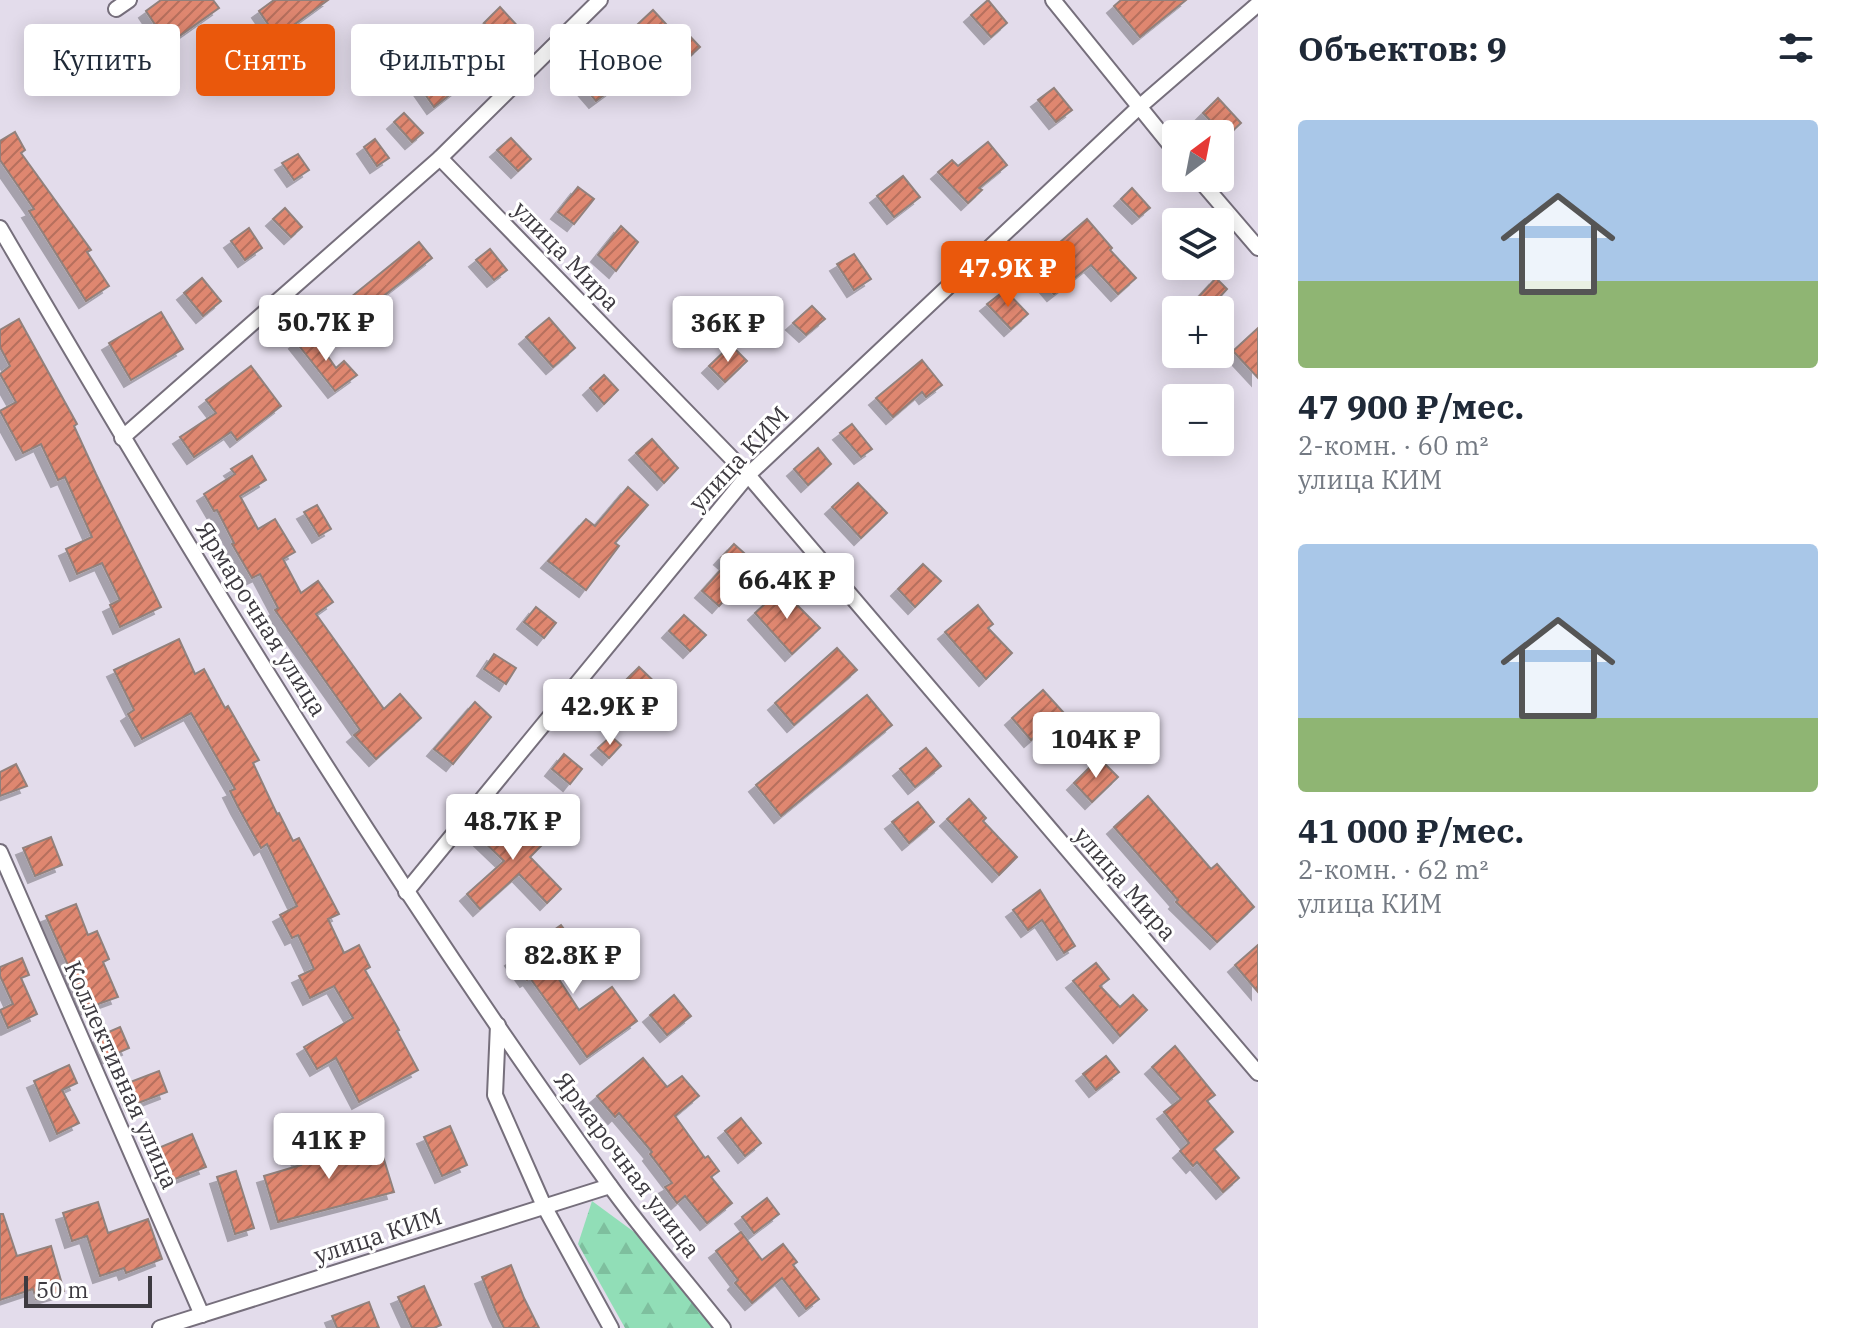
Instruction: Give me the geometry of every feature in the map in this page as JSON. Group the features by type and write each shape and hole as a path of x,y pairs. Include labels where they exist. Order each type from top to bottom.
{"street":[{"path":"116,9 129,0"},
{"path":"122,438 440,158 600,0"},
{"path":"1053,0 1162,136"},
{"name":"улица КИМ","path":"406,892 748,475 1138,108 1258,4"},
{"name":"улица Мира","path":"440,158 748,475 1258,1073"},
{"path":"1210,192 1258,248"},
{"name":"Ярмарочная улица","path":"0,228 122,438 406,892 610,1186 723,1328"},
{"name":"Коллективная улица","path":"0,852 202,1315"},
{"path":"498,1025 495,1095 544,1206 611,1328"},
{"name":"улица КИМ","path":"160,1328 610,1186"}],"green space":[{"path":"592,1201 641,1237 713,1328 625,1328 578,1244"}],"building":[{"path":"161,0 213,0 219,8 180,36 180,24 155,24 146,11"},
{"path":"274,0 328,0 295,24 268,24 259,11"},
{"path":"988,0 1007,23 991,37 971,15"},
{"path":"1121,0 1186,0 1140,37 1114,6"},
{"path":"500,7 516,24 485,24"},
{"path":"653,10 666,24 638,24"},
{"path":"691,37 700,47 691,55"},
{"path":"1054,88 1072,110 1056,122 1038,100"},
{"path":"426,96 448,96 434,107"},
{"path":"1218,98 1241,123 1234,130 1234,120 1210,120 1203,113"},
{"path":"404,113 423,133 412,142 394,122"},
{"path":"15,132 25,150 21,153 91,250 87,252 109,286 86,301 29,211 34,209 0,160 0,141"},
{"path":"511,138 531,159 518,171 497,150"},
{"path":"375,139 389,158 377,166 364,147"},
{"path":"988,142 1007,165 979,188 982,190 968,203 938,172 952,160 958,166"},
{"path":"298,154 309,170 294,180 282,163"},
{"path":"903,176 920,197 894,217 877,196"},
{"path":"578,187 594,199 574,224 558,212"},
{"path":"1132,188 1150,208 1139,217 1121,199"},
{"path":"285,208 302,227 291,237 273,219"},
{"path":"1087,219 1136,278 1118,294 1091,265 1054,294 1031,267"},
{"path":"621,226 638,242 616,271 598,255"},
{"path":"249,228 262,248 245,260 231,241"},
{"path":"419,242 432,258 381,298 384,302 346,332 330,314"},
{"path":"490,249 507,270 494,280 476,260"},
{"path":"854,254 871,279 854,290 837,264"},
{"path":"202,278 221,301 203,316 184,293"},
{"path":"1214,280 1227,289 1221,296 1199,296"},
{"path":"1005,290 1028,314 1011,329 987,304"},
{"path":"812,306 825,319 806,335 793,323"},
{"path":"161,312 183,349 131,380 109,343"},
{"path":"549,318 575,348 553,367 526,337"},
{"path":"19,319 77,424 74,426 96,474 161,607 120,627 110,605 120,600 102,563 77,574 66,549 92,537 65,477 58,480 41,444 23,453 0,411 16,402 0,374 10,366 0,347 0,330"},
{"path":"1258,328 1258,378 1234,352"},
{"path":"310,331 336,368 344,361 357,375 335,391 296,342"},
{"path":"731,345 747,361 725,382 709,366"},
{"path":"922,360 942,385 926,397 922,392 893,417 876,398"},
{"path":"251,366 281,406 237,440 231,432 194,457 180,437 216,413 206,400"},
{"path":"604,375 618,390 604,404 590,388"},
{"path":"852,424 872,449 861,457 840,433"},
{"path":"652,439 678,468 664,483 636,453"},
{"path":"818,448 831,464 808,485 794,469"},
{"path":"252,456 266,480 240,496 258,529 275,519 295,552 283,559 301,593 318,581 333,602 316,614 384,709 400,694 421,718 376,759 354,735 360,730 275,610 278,608 260,574 252,578 217,510 214,511 204,494 235,474 231,469"},
{"path":"858,483 887,513 861,538 832,507"},
{"path":"628,487 648,505 615,543 619,546 586,590 548,561 586,519 595,526"},
{"path":"317,505 331,529 319,536 304,512"},
{"path":"734,544 753,561 724,592 728,596 719,606 702,591 727,563 721,558"},
{"path":"923,564 941,581 915,607 898,589"},
{"path":"781,589 820,628 792,654 755,613"},
{"path":"978,605 993,624 988,628 1012,653 986,679 945,632"},
{"path":"536,607 556,623 544,638 524,622"},
{"path":"684,615 706,635 690,651 669,631"},
{"path":"179,639 195,674 204,669 259,760 253,763 277,814 293,841 299,838 339,914 328,919 344,953 359,945 370,967 365,970 418,1070 359,1102 336,1058 317,1069 304,1047 353,1018 334,986 310,998 299,976 314,969 298,935 292,938 280,915 297,906 267,844 261,848 238,807 230,791 235,789 191,713 142,739 128,714 134,710 114,670"},
{"path":"837,648 857,670 794,725 775,703"},
{"path":"494,654 516,668 506,684 484,669"},
{"path":"639,667 664,691 650,704 625,681"},
{"path":"1043,690 1063,712 1031,740 1012,718"},
{"path":"867,695 892,725 781,816 756,785"},
{"path":"609,698 623,713 611,723 597,709"},
{"path":"475,702 491,717 453,764 434,749"},
{"path":"611,736 621,745 609,758 598,748"},
{"path":"926,748 941,766 915,787 900,769"},
{"path":"564,754 582,769 570,784 552,769"},
{"path":"1099,758 1118,777 1092,802 1074,783"},
{"path":"16,764 27,786 0,796 0,772"},
{"path":"1148,796 1211,869 1217,864 1254,907 1217,942 1176,902 1178,900 1114,827"},
{"path":"969,799 986,818 983,821 1017,857 999,875 947,819"},
{"path":"918,802 934,822 909,843 892,822"},
{"path":"508,811 542,845 530,857 561,889 547,903 519,874 480,909 467,894 504,861 480,838"},
{"path":"51,837 62,865 35,876 23,848"},
{"path":"1040,890 1075,946 1064,953 1042,920 1028,930 1013,910"},
{"path":"76,904 88,935 97,931 109,959 103,962 118,997 87,1008 46,916"},
{"path":"561,925 576,945 549,964 579,1010 612,987 637,1021 587,1057 530,978 527,980 512,959"},
{"path":"1258,945 1258,992 1235,965"},
{"path":"22,958 29,975 21,978 37,1014 8,1028 0,1010 13,1004 0,976 0,967"},
{"path":"1096,963 1109,979 1100,986 1120,1007 1133,995 1147,1010 1120,1036 1073,981"},
{"path":"674,995 691,1016 667,1035 650,1015"},
{"path":"120,1027 129,1048 106,1058 97,1037"},
{"path":"1175,1046 1215,1095 1207,1101 1233,1132 1214,1149 1239,1178 1223,1192 1197,1162 1193,1166 1180,1151 1189,1143 1164,1112 1181,1099 1152,1067"},
{"path":"1106,1056 1119,1072 1096,1090 1083,1074"},
{"path":"643,1058 667,1087 682,1076 699,1096 675,1116 705,1158 708,1156 719,1171 711,1177 732,1203 707,1223 685,1196 677,1203 665,1187 672,1183 650,1154 652,1152 619,1113 615,1117 597,1096"},
{"path":"69,1065 77,1083 62,1090 79,1123 57,1134 34,1081"},
{"path":"159,1071 167,1092 133,1105 125,1084"},
{"path":"741,1118 761,1143 745,1156 725,1131"},
{"path":"450,1126 467,1165 442,1176 424,1137"},
{"path":"192,1134 206,1167 170,1181 156,1149"},
{"path":"378,1140 394,1192 278,1222 264,1176 301,1165 298,1157 330,1148 332,1154"},
{"path":"236,1171 254,1228 235,1234 217,1177"},
{"path":"767,1198 779,1214 754,1233 742,1217"},
{"path":"98,1202 108,1233 148,1219 162,1259 126,1273 124,1268 100,1276 87,1236 72,1241 63,1213"},
{"path":"0,1214 3,1214 17,1256 51,1246 64,1291 36,1299 33,1289 0,1300"},
{"path":"741,1232 762,1260 783,1244 797,1262 793,1265 819,1299 806,1309 782,1278 752,1303 735,1283 738,1280 716,1251"},
{"path":"511,1265 539,1328 504,1328 496,1312 482,1277"},
{"path":"424,1286 441,1325 412,1328 398,1297"},
{"path":"369,1302 379,1328 337,1328 332,1316"}]}
